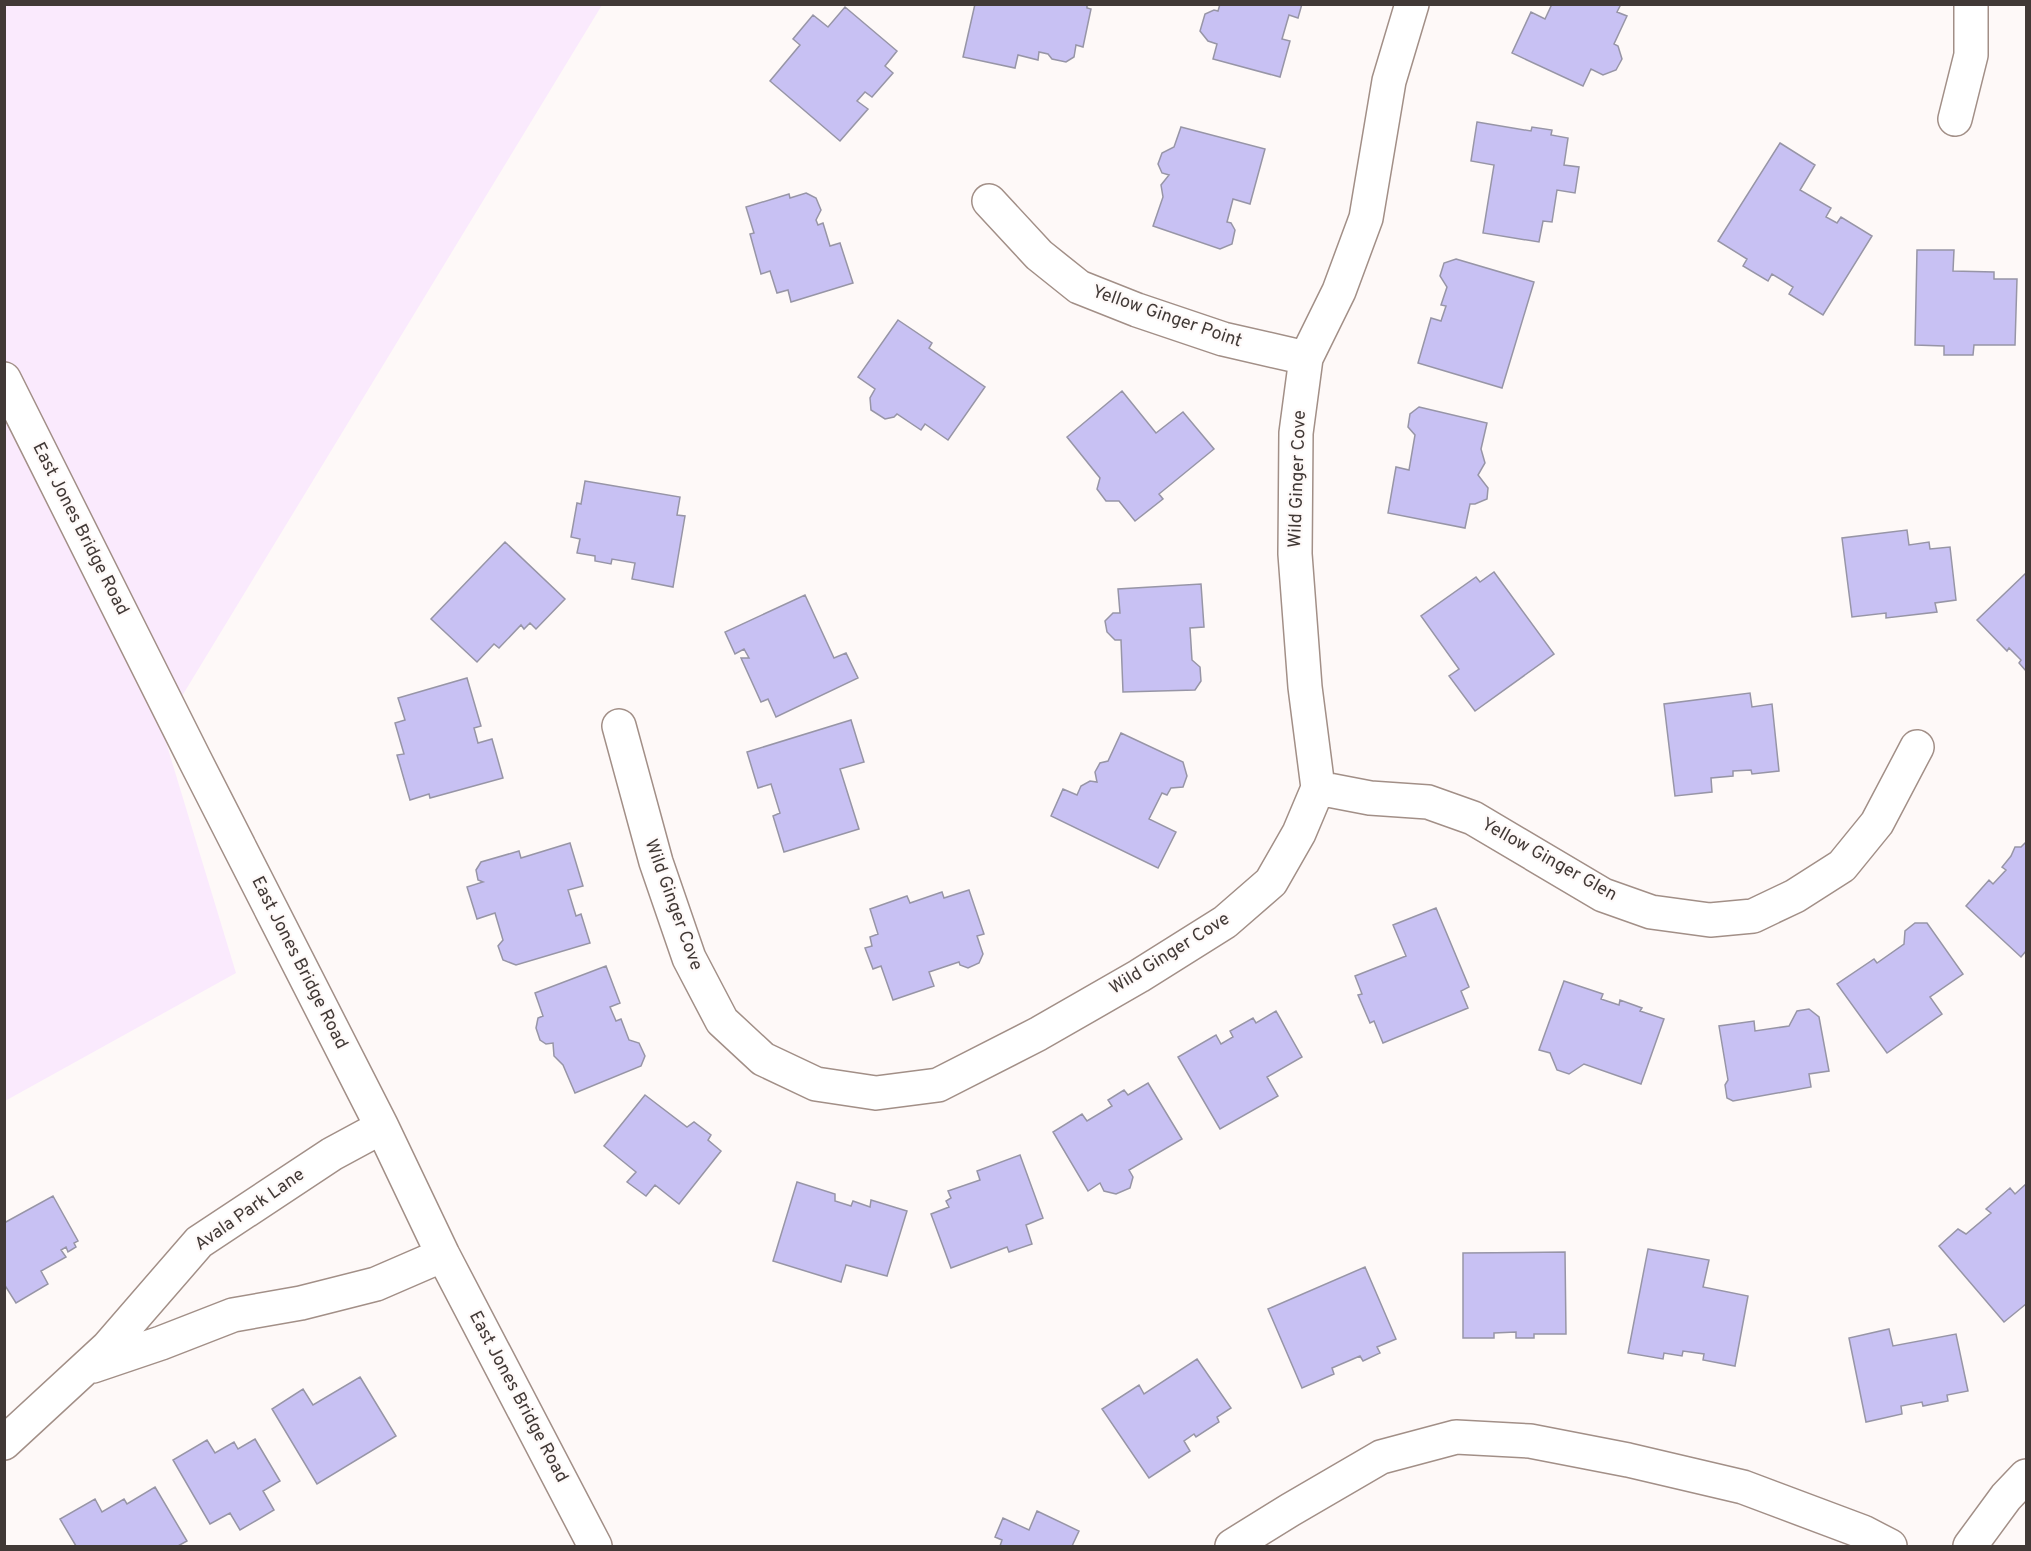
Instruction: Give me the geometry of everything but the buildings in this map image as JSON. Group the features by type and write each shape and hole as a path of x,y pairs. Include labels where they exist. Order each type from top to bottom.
{"street":[{"name":"Wild Ginger Cove","path":"619,726 656,862 688,958 722,1021 763,1059 816,1084 876,1093 938,1085 1038,1034 1119,988 1225,922 1271,882 1299,833 1318,788 1305,687 1295,554 1296,433 1306,358 1339,291 1366,218 1389,81 1412,4"},
{"path":"1955,119 1971,55 1971,4"},
{"name":"Yellow Ginger Point","path":"989,201 1039,255 1079,287 1137,310 1223,339 1306,358"},
{"name":"East Jones Bridge Road","path":"4,379 382,1127 443,1255 595,1546"},
{"name":"Yellow Ginger Glen","path":"1318,788 1370,798 1428,802 1473,818 1603,894 1651,912 1710,920 1753,916 1795,896 1842,866 1877,823 1917,747"},
{"name":"Avala Park Lane","path":"4,1443 108,1347 199,1242 332,1154 382,1127"},
{"name":"Avala Park Lane","path":"86,1368 161,1343 232,1315 301,1303 376,1284 443,1255"},
{"path":"1232,1546 1382,1457 1456,1437 1530,1441 1628,1460 1743,1487 1863,1532 1890,1546"},
{"path":"1970,1546 2006,1497 2026,1476"}],"shaded area":[{"path":"5,5 602,5 162,729 236,973 5,1101"}]}
